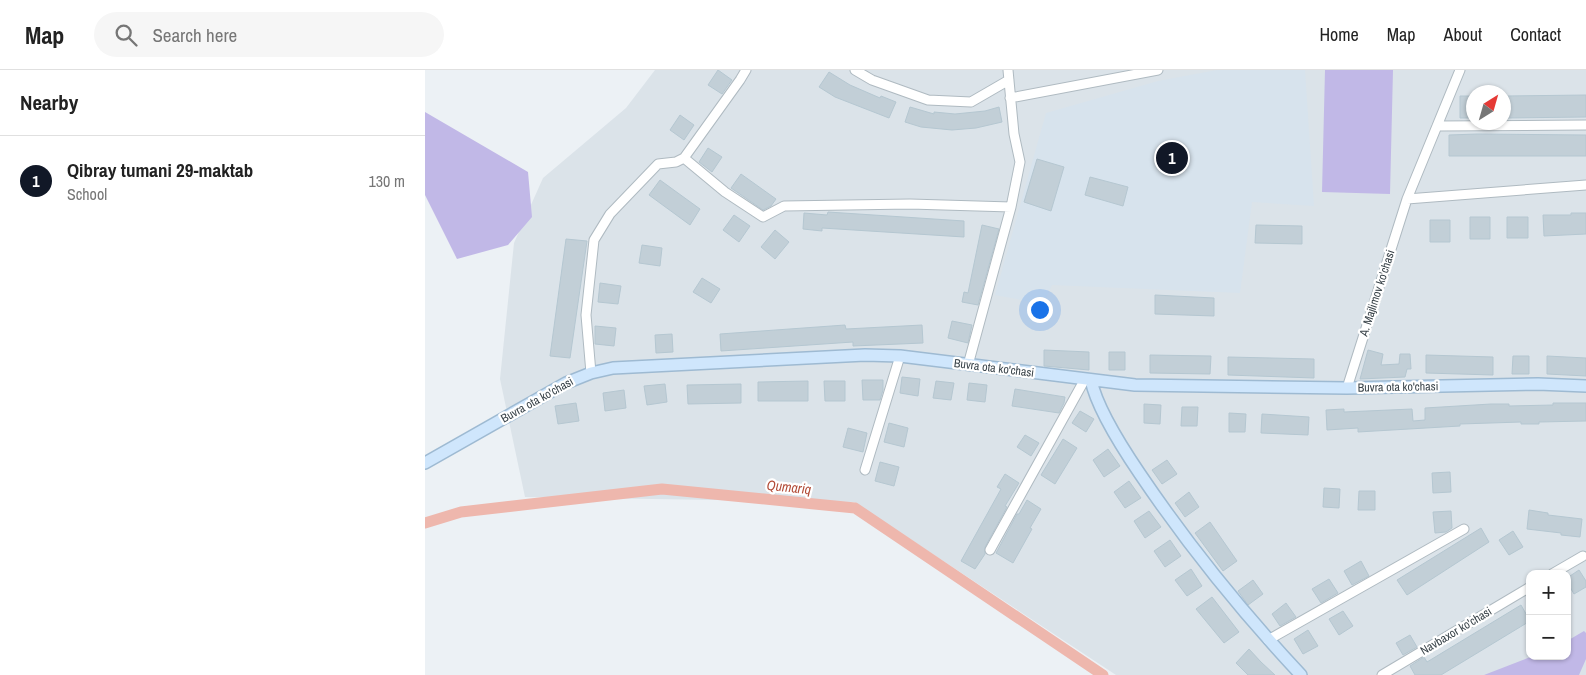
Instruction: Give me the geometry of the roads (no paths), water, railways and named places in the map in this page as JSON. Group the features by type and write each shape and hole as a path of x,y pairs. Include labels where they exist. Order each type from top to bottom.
{"main road":[{"name":"Buvra ota ko'chasi","path":"425,463 565,383 591,373 613,368 865,355 900,356 1135,385 1347,388 1539,384 1586,386"},
{"path":"1088,380 1118,441 1164,509 1203,563 1268,640 1301,675"}],"street":[{"path":"591,373 586,315 594,240 610,214 658,164 676,162 684,158 746,70"},
{"path":"855,70 871,80 928,100 971,102 1009,80"},
{"path":"968,365 1011,206 1020,162 1010,98 1008,70"},
{"path":"1010,98 1156,70"},
{"name":"A. Majlimov ko'chasi","path":"1347,388 1407,198 1460,70"},
{"path":"1437,126 1586,125"},
{"path":"684,158 725,192 763,217 784,206 910,204 1011,206"},
{"path":"1407,198 1586,185"},
{"path":"865,470 900,356"},
{"path":"990,550 1088,380"},
{"path":"1268,640 1464,529"},
{"path":"1559,570 1583,556"},
{"name":"Navbaxor ko'chasi","path":"1382,675 1526,589"}],"waterway":[{"name":"Qumariq","path":"425,523 461,512 662,489 855,508 1103,675"}],"place":[{"name":"Qibray tumani 29-maktab","path":"1172,158"}]}
